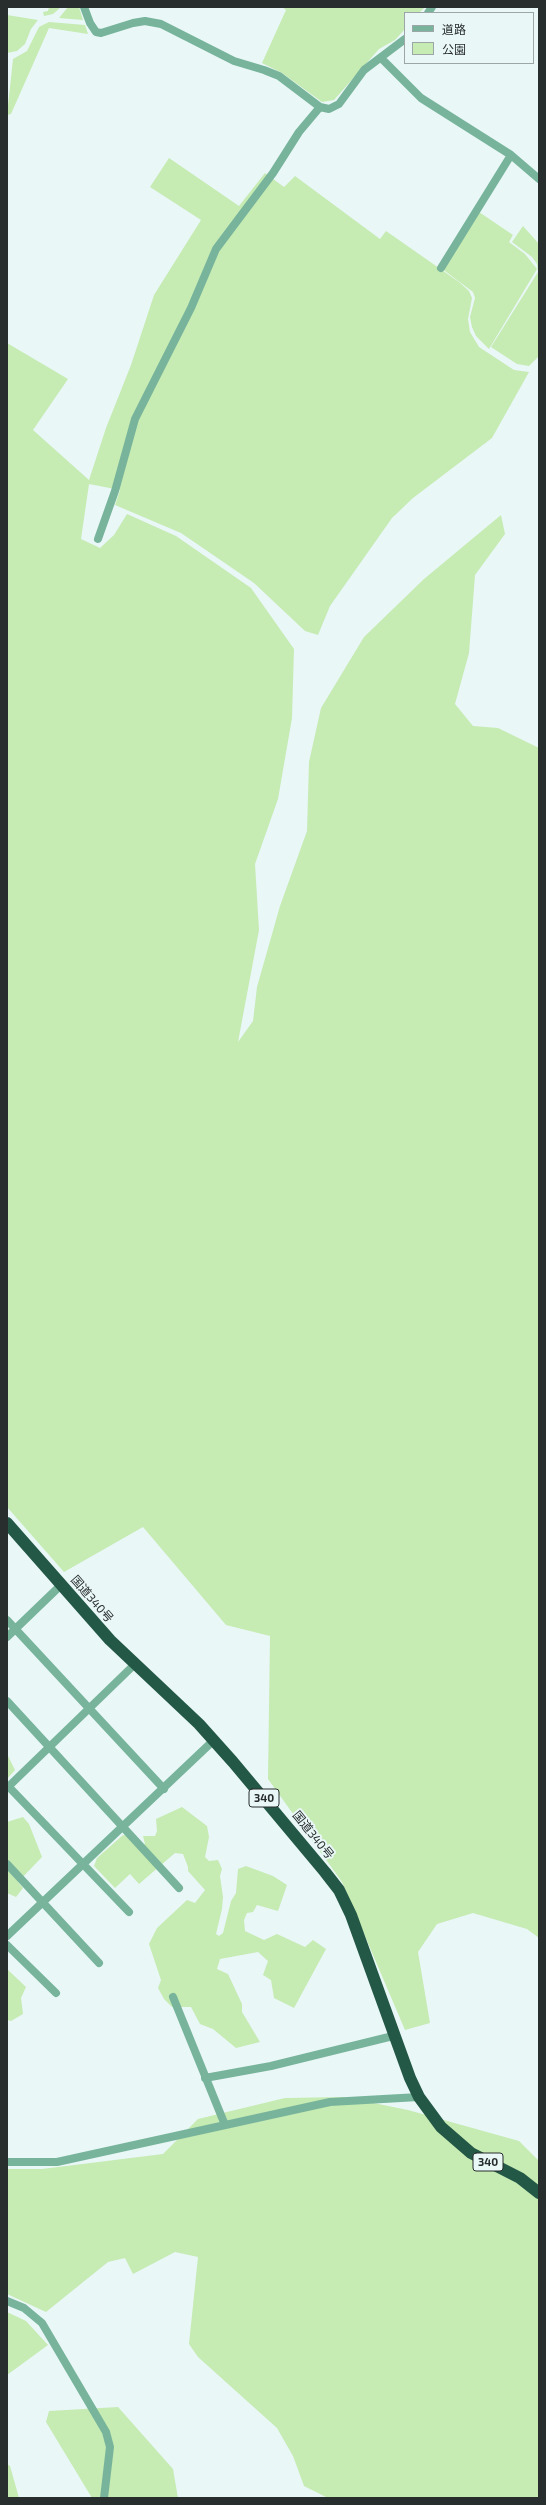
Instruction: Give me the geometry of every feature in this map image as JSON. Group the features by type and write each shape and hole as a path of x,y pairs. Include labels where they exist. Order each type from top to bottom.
{"highway":[{"name":"国道340号","path":"7,1523 110,1640 214,1740 309,1851 339,1890 351,1915 393,2036 419,2097 441,2126 454,2140 471,2153 520,2178 539,2193"}],"street":[{"path":"84,7 90,23 96,32 133,23 161,24 234,61 279,76 320,108 329,109 339,104 364,70 404,40"},
{"path":"381,58 421,98 511,155 539,180"},
{"path":"98,538 115,490 135,420 191,308 216,249 273,173 299,132 320,108"},
{"path":"441,268 511,155"},
{"path":"7,1636 61,1585"},
{"path":"7,1620 164,1789"},
{"path":"129,1912 8,1787 91,1709 134,1664"},
{"path":"7,1702 124,1826 179,1888"},
{"path":"7,1936 164,1789 214,1740"},
{"path":"7,1864 99,1963"},
{"path":"7,1945 56,1993"},
{"path":"173,1997 225,2125"},
{"path":"205,2078 271,2066 393,2036"},
{"path":"7,2162 57,2162 330,2102 419,2097"},
{"path":"7,2301 24,2308 42,2323 106,2432 110,2447 104,2498"}],"green space":[{"path":"49,7 61,7 53,14 44,16 43,12 48,11"},
{"path":"68,7 79,7 83,20 59,18"},
{"path":"282,7 425,7 420,12 404,12 404,30 395,40 379,49 334,100 322,102 282,73 262,63 286,10"},
{"path":"7,15 38,20 31,29 25,44 17,51 7,53"},
{"path":"49,22 85,25 88,34 49,28 11,114 7,115 13,59 27,51 39,27"},
{"path":"169,158 239,206 265,173 284,187 295,176 380,239 386,231 459,282 469,291 472,298 468,319 470,332 479,347 514,370 529,372 492,438 413,498 392,518 330,606 318,635 305,631 254,583 181,533 115,505 120,490 89,484 81,539 100,548 114,535 127,514 176,536 251,588 294,649 292,718 278,799 255,864 259,930 238,1042 253,1021 257,987 280,906 307,831 309,762 321,708 364,637 424,579 501,515 505,534 475,575 469,653 455,704 473,726 498,728 539,748 539,1938 527,1929 473,1913 437,1924 418,1952 430,2023 405,2030 342,1882 268,1779 270,1636 226,1625 143,1527 64,1572 7,1507 7,343 68,379 33,430 89,480 106,428 131,365 154,295 201,220 150,187"},
{"path":"476,210 513,235 509,242 525,254 537,269 489,349 476,336 472,327 470,317 475,298 473,292 441,268"},
{"path":"523,226 539,244 539,356 529,366 517,364 491,347 538,272 537,264 532,257 512,242"},
{"path":"7,1754 15,1770 7,1779"},
{"path":"182,1807 207,1826 209,1837 205,1857 209,1861 218,1860 222,1869 220,1876 223,1897 222,1909 216,1934 219,1936 223,1933 231,1901 236,1893 238,1869 246,1866 273,1876 287,1885 278,1911 257,1905 253,1912 247,1913 244,1920 245,1931 264,1940 277,1934 305,1947 313,1940 326,1949 294,2008 274,1998 271,1980 263,1975 268,1961 258,1952 220,1959 217,1969 228,1974 242,2004 242,2012 260,2042 236,2048 213,2029 200,2024 191,2007 172,2007 164,1999 158,1988 161,1980 149,1944 157,1928 187,1900 195,1903 205,1890 188,1871 183,1854 175,1853 139,1884 130,1874 115,1888 94,1866 97,1858 123,1835 128,1836 137,1846 145,1844 143,1836 155,1836 157,1831 156,1819"},
{"path":"23,1817 29,1824 42,1857 18,1882 23,1888 16,1897 7,1893 7,1822"},
{"path":"7,1969 26,1987 21,1998 23,2014 11,2021 7,2020"},
{"path":"344,2097 408,2110 519,2141 539,2161 539,2498 328,2498 304,2486 293,2456 277,2428 198,2357 189,2344 198,2257 175,2252 133,2274 125,2258 108,2262 46,2312 7,2294 7,2169 42,2169 163,2154 198,2119 285,2098"},
{"path":"7,2312 26,2321 48,2345 7,2375"},
{"path":"118,2407 173,2469 178,2498 92,2498 46,2422 49,2411"},
{"path":"7,2464 10,2466 19,2498 7,2498"}]}
